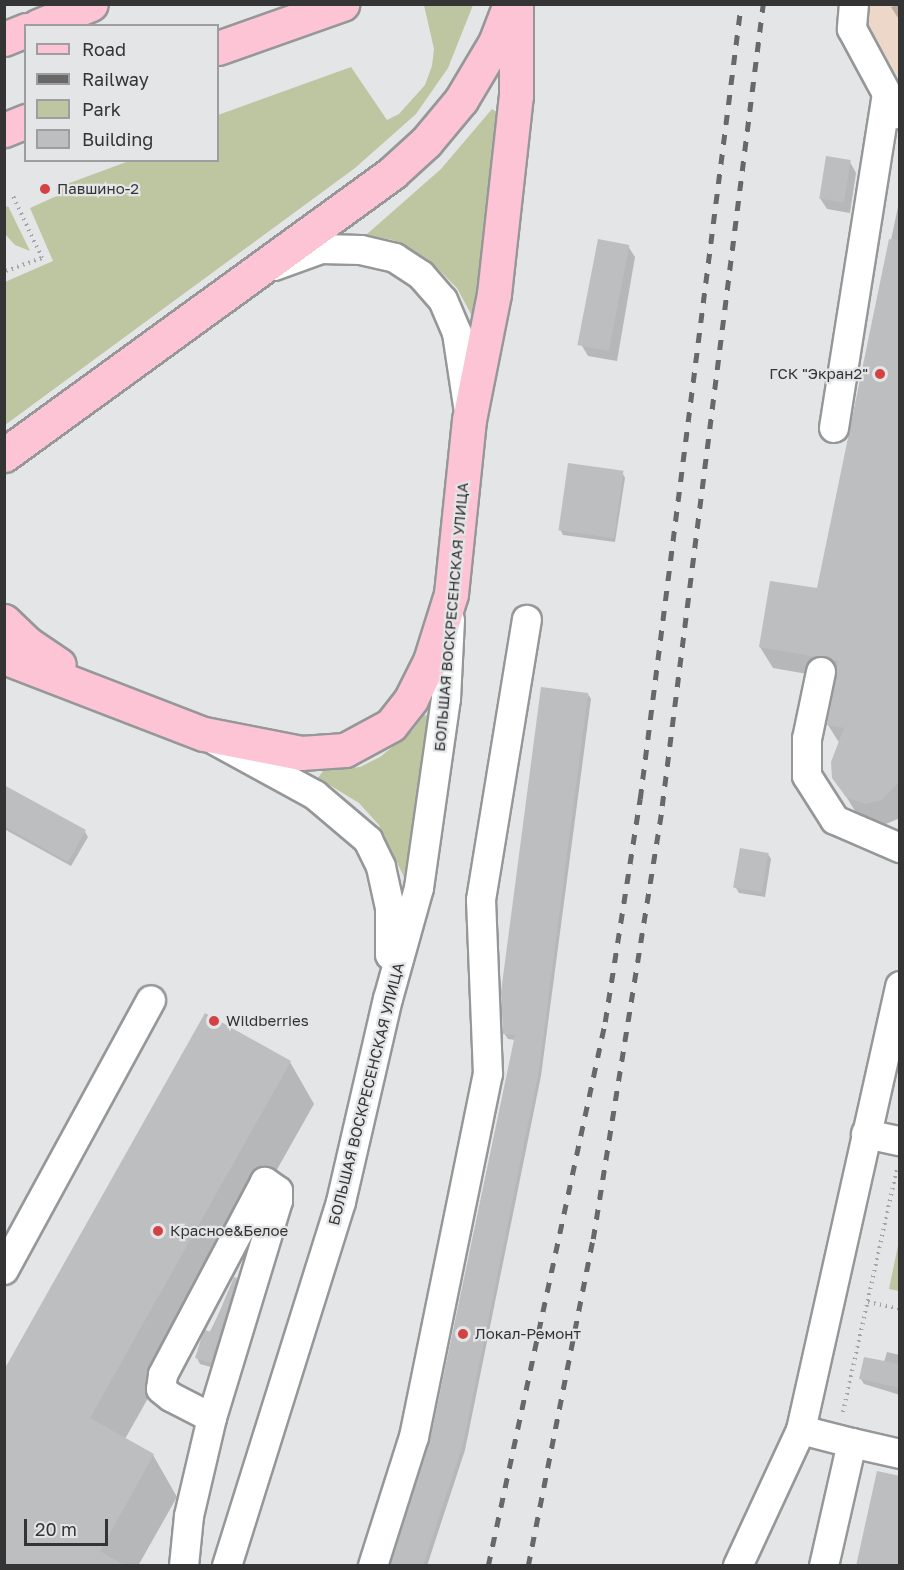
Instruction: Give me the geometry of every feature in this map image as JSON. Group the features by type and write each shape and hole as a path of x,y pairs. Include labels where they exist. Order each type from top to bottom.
{"main road":[{"path":"43,24 91,4"},
{"path":"219,48 342,4"},
{"path":"7,456 261,272 392,173 426,142 461,100 495,43 510,4"},
{"name":"БОЛЬШАЯ ВОСКРЕСЕНСКАЯ УЛИЦА","path":"451,594 469,420 494,294 515,108 516,4"},
{"path":"4,39 24,31"},
{"path":"4,130 24,122"},
{"path":"4,657 96,689 204,734 301,753 345,750 367,741 391,725 411,699 430,661 451,594"},
{"path":"4,621 28,644 96,689"}],"street":[{"path":"834,428 893,106 853,17"},
{"path":"261,272 321,249 361,250 395,258 421,275 443,300 457,333 469,420"},
{"name":"БОЛЬШАЯ ВОСКРЕСЕНСКАЯ УЛИЦА","path":"230,1558 341,1202 388,999 420,888 446,699 451,594"},
{"path":"373,1566 414,1437 488,1074 481,900 527,620"},
{"path":"821,672 807,739 807,776 835,820 900,848"},
{"path":"204,734 315,795 368,840 381,867 390,908 388,999"},
{"path":"738,1566 801,1430 900,986"},
{"path":"4,1270 151,1000"},
{"path":"866,1134 900,1141"},
{"path":"183,1566 189,1516 212,1418 278,1201 278,1191 265,1182 163,1375 161,1389 171,1397 212,1418"},
{"path":"801,1430 900,1454"},
{"path":"824,1566 845,1441"}],"path":[{"path":"5,270 42,258 13,196"},
{"path":"845,1441 868,1302 900,1158"},
{"path":"868,1302 900,1309"}],"shaded area":[{"path":"870,5 899,5 899,79 866,22"}],"green space":[{"path":"424,5 473,5 448,68 416,114 355,168 5,425 5,282 53,261 30,208 59,195 56,188 126,162 219,162 219,115 351,67 387,120 399,114 425,85 432,66 434,49"},
{"path":"492,109 500,114 476,310 471,314 457,288 429,260 393,240 366,235 441,169"},
{"path":"8,206 30,251 15,245 5,234 5,208"},
{"path":"424,715 430,716 404,877 379,825 359,803 318,778 323,771 360,767 380,757 413,730"},
{"path":"899,1241 900,1291 889,1289"}],"building":[{"path":"826,156 851,160 844,202 819,198"},
{"path":"598,239 629,245 609,351 577,345"},
{"name":"ГСК \"Экран2\"","path":"889,239 900,240 900,781 882,800 865,804 846,797 832,778 831,762 844,728 827,725 838,661 759,647 770,581 817,588"},
{"path":"568,463 623,471 614,538 559,530"},
{"path":"541,687 588,693 539,1070 463,1444 423,1566 390,1566 430,1440 515,1035 503,1034 501,992"},
{"path":"4,785 86,830 68,862 4,826"},
{"path":"740,848 769,853 762,892 733,887"},
{"path":"205,1013 291,1061 90,1418 154,1454 100,1551 126,1566 4,1566 4,1370"},
{"path":"234,1277 237,1278 211,1363 195,1358 205,1330 211,1332"},
{"path":"864,1357 900,1364 900,1388 859,1379"},
{"path":"877,1471 900,1476 900,1566 856,1566"}],"railway":[{"path":"488,1566 605,1022 640,799 741,4"},
{"path":"528,1566 593,1239 662,806 763,4"}],"place":[{"name":"Павшино-2","path":"45,189"},
{"name":"ГСК \"Экран2\"","path":"880,374"},
{"name":"Wildberries","path":"214,1021"},
{"name":"Красное&Белое","path":"158,1231"},
{"name":"Локал-Ремонт","path":"463,1334"}]}
